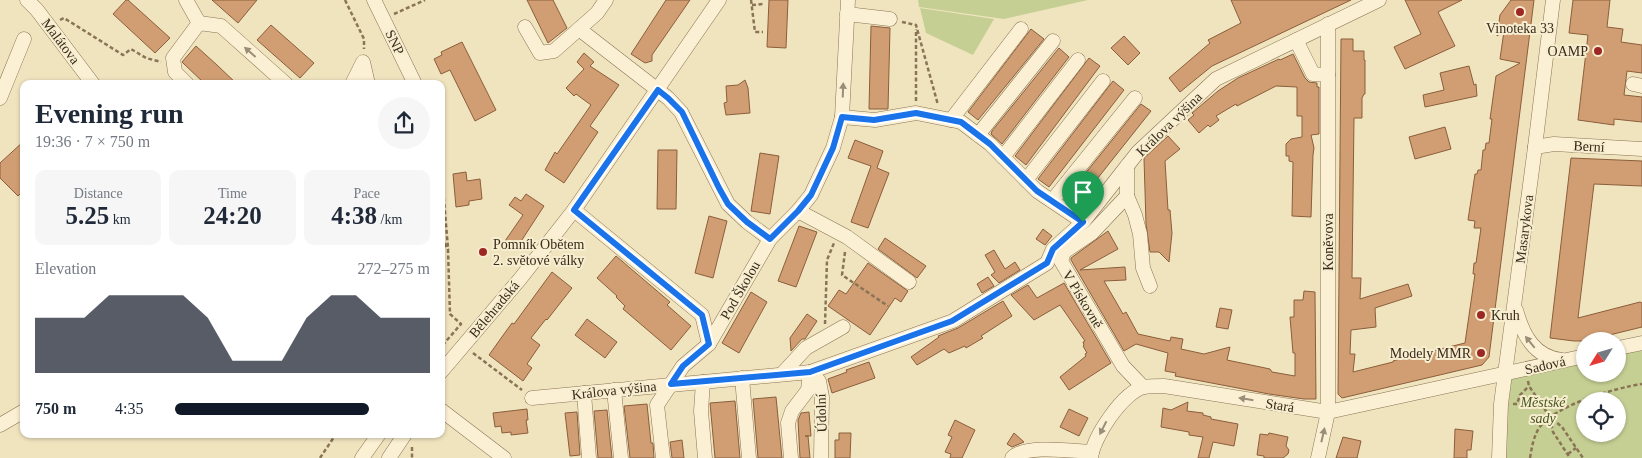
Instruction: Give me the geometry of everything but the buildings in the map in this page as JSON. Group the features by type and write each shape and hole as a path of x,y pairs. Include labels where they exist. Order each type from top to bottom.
{"street":[{"name":"Malátova","path":"27,0 37,5 49,26 90,80"},
{"path":"186,0 199,24"},
{"name":"SNP","path":"374,0 413,80"},
{"path":"525,27 540,52 554,51 597,13 606,0"},
{"name":"Bělehradská","path":"445,367 520,279 574,210 718,0"},
{"name":"Králova výšina","path":"532,398 810,372 952,321 1047,263 1053,249 1083,222 1138,152 1216,79 1380,0"},
{"name":"Masarykova","path":"1499,458 1501,404 1553,0"},
{"path":"847,7 890,18"},
{"name":"Pod Školou","path":"663,458 657,405 683,366 709,344 770,239 811,195 833,148 842,117 847,7"},
{"path":"183,80 175,72 173,58 199,24"},
{"path":"199,24 221,26 282,80"},
{"name":"Koněvova","path":"1318,458 1328,412 1328,24"},
{"path":"580,29 668,98 682,112 728,204 747,222 770,239"},
{"path":"946,119 1021,29"},
{"path":"0,98 24,39"},
{"path":"1296,40 1313,74 1328,75"},
{"path":"978,135 1053,41"},
{"path":"1003,157 1078,60"},
{"path":"354,80 363,62 367,80"},
{"path":"1026,180 1104,81"},
{"path":"1052,201 1135,98"},
{"path":"842,117 874,120 916,113 961,122 1003,157 1037,191 1083,222"},
{"name":"Berní","path":"1535,147 1554,144 1642,149"},
{"path":"1127,166 1127,196 1140,234 1143,268 1150,286"},
{"name":"V Pískovně","path":"1127,196 1092,233 1064,252 1061,261 1123,366 1143,387"},
{"path":"574,210 702,315 709,344"},
{"path":"798,211 842,235 909,282"},
{"path":"1514,305 1522,329 1533,347 1548,357 1566,360"},
{"path":"782,374 806,348 843,327"},
{"path":"1626,346 1642,343"},
{"name":"Sadová","path":"1506,374 1576,358"},
{"path":"791,458 788,423 792,411 808,390 810,372"},
{"name":"Údolní","path":"810,372 819,381 822,397 821,458"},
{"name":"Stará","path":"1143,387 1164,386 1328,412 1506,374"},
{"path":"742,378 749,458"},
{"path":"703,382 701,411 705,458"},
{"path":"1012,458 1028,450 1091,455 1105,423 1126,399 1143,387"},
{"path":"614,390 620,458"},
{"path":"584,393 589,458"},
{"path":"0,425 20,413"},
{"path":"445,413 504,458"},
{"path":"362,458 376,438"},
{"path":"389,458 402,438"}],"path":[{"path":"346,0 364,39"},
{"path":"384,19 425,0"},
{"path":"751,0 755,32 763,32"},
{"path":"752,5 763,4"},
{"path":"49,26 64,18 123,55 132,49 146,58"},
{"path":"890,18 916,26"},
{"path":"916,26 916,113"},
{"path":"916,26 946,119"},
{"path":"445,213 450,314 461,324 445,342"},
{"path":"842,235 842,275 888,306"},
{"path":"825,338 827,260 842,235"},
{"path":"445,244 448,249"},
{"path":"464,346 532,398"},
{"path":"1530,458 1534,438 1540,427 1550,418 1579,402 1622,387 1642,384"},
{"path":"1517,404 1520,395 1529,386 1550,418 1562,427 1583,458"},
{"path":"1550,418 1553,432 1570,458"},
{"path":"320,458 333,438"},
{"path":"1568,454 1576,448"}],"green space":[{"path":"918,0 1088,0 1004,19 919,7"},
{"path":"920,8 994,19 973,55 926,33"},
{"name":"Městské sady","path":"1642,343 1642,458 1499,458 1505,374 1576,358 1576,382 1626,382 1626,346"}],"place":[{"name":"Vinoteka 33","path":"1520,12"},
{"name":"OAMP","path":"1598,51"},
{"name":"Pomník Obětem 2. světové války","path":"483,252"},
{"name":"Kruh","path":"1481,315"},
{"name":"Modely MMR","path":"1481,353"}],"route":[{"path":"658,90 682,112 728,204 747,222 770,239 811,195 833,148 842,117 874,120 916,113 961,122 990,144 1037,191 1083,222 1053,249 1047,263 952,321 810,372 671,384 683,366 709,344 702,315 574,210 658,90"}]}
